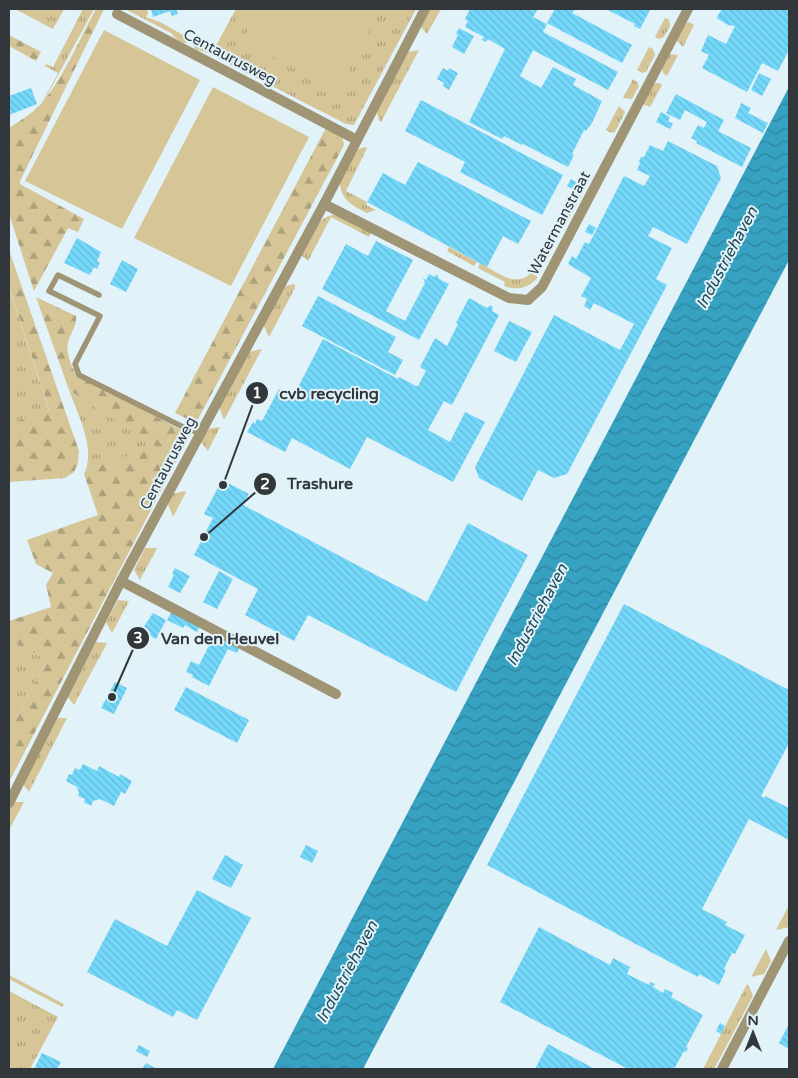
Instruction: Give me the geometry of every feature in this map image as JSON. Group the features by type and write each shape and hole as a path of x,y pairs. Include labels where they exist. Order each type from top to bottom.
{"street":[{"name":"Centaurusweg","path":"9,802 196,432 324,204 425,9"},
{"name":"Watermanstraat","path":"324,204 510,298 528,300 542,287 688,9"},
{"name":"Centaurusweg","path":"117,14 357,140"},
{"path":"121,581 336,694"},
{"path":"722,1069 789,941"}],"lane":[{"path":"99,295 58,275 49,291 100,316 77,358 75,364 76,371 196,432"}],"green space":[{"path":"15,9 64,9 53,29"},
{"path":"83,9 94,9 32,123 9,131 32,122 58,73 45,66 46,64 53,67"},
{"path":"96,9 104,9 20,181 20,184 84,219 78,232 68,228 34,291 9,214 9,128 33,111 48,95 63,72"},
{"path":"125,9 147,9 148,14 146,17 162,23 188,38 189,41 181,42 171,33"},
{"path":"236,9 416,9 354,125 346,124 208,53 195,49 196,42 213,51"},
{"path":"259,9 381,9 339,90 242,42"},
{"path":"429,9 441,9 427,34 421,27"},
{"path":"665,18 669,20 670,26 664,37 659,39 655,37"},
{"path":"689,22 694,25 683,47 676,40 685,24"},
{"path":"104,30 200,80 122,229 25,181"},
{"path":"9,35 41,52 36,61 9,46"},
{"path":"649,47 653,49 655,55 646,72 642,73 637,70"},
{"path":"419,50 381,122 376,110 408,52"},
{"path":"669,54 678,55 667,76 663,73 662,68"},
{"path":"633,79 639,86 632,99 623,98"},
{"path":"659,83 662,85 650,107 643,104 653,84"},
{"path":"213,87 309,137 231,286 134,238"},
{"path":"619,106 625,112 615,132 611,133 606,130"},
{"path":"327,126 342,135 344,145 196,423 175,413"},
{"path":"367,148 346,191 367,202 366,205 376,210 367,213 345,198 340,183 355,150"},
{"path":"574,191 581,196 567,222 562,224 558,221"},
{"path":"339,214 371,233 369,237 331,217 308,261 300,254 311,234 325,218"},
{"path":"449,247 477,262 474,266 447,251"},
{"path":"9,250 79,451 78,463 74,472 65,478 9,482 9,423 50,412 9,287"},
{"path":"480,263 512,279 519,279 531,273 538,277 531,284 522,288 509,288 504,286 505,282 478,268"},
{"path":"293,284 295,288 269,337 263,324 283,287"},
{"path":"9,288 50,413 9,423"},
{"path":"36,297 76,316 68,348 70,361 75,373 190,435 9,782 9,733 47,660 9,640 9,621 51,607 46,585 53,573 36,564 27,540 98,515 84,474 86,470 155,446 69,390"},
{"path":"262,349 224,420 219,407 248,352"},
{"path":"69,390 156,446 86,470 88,460 87,440"},
{"path":"220,427 208,451 201,442 207,429"},
{"path":"186,492 173,517 168,504 173,494"},
{"path":"145,548 157,548 140,580 134,570"},
{"path":"118,600 129,601 112,633 106,622"},
{"path":"9,640 47,660 9,733"},
{"path":"96,642 107,643 74,705 67,696"},
{"path":"57,718 67,718 29,792 23,784"},
{"path":"13,802 24,802 9,830 9,807"},
{"path":"789,905 789,927 776,930"},
{"path":"766,949 771,961 764,974 751,977"},
{"path":"9,975 64,1004 62,1007 9,979"},
{"path":"747,984 753,996 714,1069 703,1069"},
{"path":"9,991 58,1017 30,1069 9,1069"}],"water":[{"name":"Industriehaven","path":"789,87 789,260 363,1069 273,1069"}],"building":[{"path":"151,9 176,9 178,14 172,16 170,11 153,17"},
{"path":"470,9 538,9 533,17 547,24 543,32 618,72 608,90 533,50 520,76 541,88 553,67 576,79 573,85 602,101 592,123 586,131 584,130 568,167 523,144 504,136 502,139 469,122 505,49 488,39 486,42 482,40 484,37 465,27 468,21 465,19"},
{"path":"555,9 575,9 572,13 632,45 622,63 547,23"},
{"path":"606,9 650,10 640,29 634,26 635,24"},
{"path":"722,9 789,9 789,50 778,71 762,63 747,92 702,68 709,55 701,51 708,35 726,44 735,26 728,25 718,19 717,17"},
{"path":"459,28 474,36 464,54 452,47"},
{"path":"443,68 448,71 449,68 458,73 449,90 443,86 444,83 437,79"},
{"path":"759,73 771,79 762,96 751,90"},
{"path":"31,88 37,104 9,115 9,96"},
{"path":"676,94 724,120 718,131 751,148 742,167 696,143 697,141 691,138 698,125 704,128 707,122 685,110 680,120 666,113"},
{"path":"421,100 563,175 542,215 460,172 465,162 405,131"},
{"path":"741,103 751,108 748,113 768,123 763,133 735,118"},
{"path":"661,112 670,117 668,121 673,124 670,129 656,122"},
{"path":"668,141 717,166 721,178 687,244 653,227 648,236 672,248 656,279 667,285 567,474 554,478 538,470 522,501 479,478 475,467 554,315 620,350 634,324 594,303 590,310 584,306 587,299 581,296 591,278 568,264 572,256 576,259 585,242 589,244 624,176 644,186 650,176 637,170 641,157 644,157 650,145 663,151"},
{"path":"418,162 531,221 518,244 503,236 487,267 367,202 383,173 405,185"},
{"path":"571,179 578,183 575,190 567,186"},
{"path":"589,224 596,228 592,235 585,232"},
{"path":"77,238 101,252 97,261 100,263 97,269 94,267 90,275 64,263"},
{"path":"376,241 413,260 386,311 405,321 425,283 423,278 426,280 429,274 435,277 437,274 439,279 449,284 419,340 322,289 346,244 368,256"},
{"path":"122,260 138,269 126,292 110,284"},
{"path":"318,296 396,337 388,352 403,360 395,375 302,326"},
{"path":"469,298 487,308 491,305 492,311 499,315 452,405 444,401 428,430 450,442 465,412 485,422 453,482 367,437 350,469 292,438 285,452 247,432 257,419 262,421 279,389 293,397 323,339 398,379 399,377 418,386 426,371 420,367 435,338 447,346"},
{"path":"509,321 532,332 516,362 494,351"},
{"path":"222,480 249,494 243,505 427,602 468,523 528,555 456,692 308,615 294,641 245,615 258,589 194,555 213,518 204,514"},
{"path":"175,568 190,576 180,593 168,587"},
{"path":"219,571 233,579 217,609 203,602"},
{"path":"624,604 789,690 789,743 761,796 764,798 765,796 789,808 789,840 749,819 702,909 727,922 725,925 745,935 735,954 732,953 719,985 699,974 698,977 487,865"},
{"path":"172,611 200,626 197,632 185,625 183,628 167,620"},
{"path":"153,613 166,620 156,639 141,631"},
{"path":"215,634 240,647 237,653 228,649 209,686 186,672 191,661 199,665"},
{"path":"115,682 127,688 114,714 101,708"},
{"path":"186,687 249,720 237,743 174,710"},
{"path":"83,764 97,771 99,766 119,777 120,774 132,781 125,794 121,792 114,806 100,799 93,801 91,806 84,802 85,799 78,796 77,787 66,781 69,774 72,775 75,768 80,770"},
{"path":"306,845 318,851 312,863 300,857"},
{"path":"225,855 243,865 231,888 212,879"},
{"path":"197,890 251,918 197,1020 177,1010 173,1017 87,972 115,919 167,946"},
{"path":"539,927 610,965 613,958 630,967 627,974 649,985 650,982 655,984 653,987 663,993 665,989 673,993 671,997 703,1015 686,1047 688,1048 686,1052 684,1051 674,1069 628,1069 500,1002"},
{"path":"720,1023 725,1026 721,1034 716,1031"},
{"path":"789,1024 789,1049 779,1043"},
{"path":"548,1044 595,1069 535,1069"},
{"path":"139,1045 150,1051 147,1057 136,1051"},
{"path":"42,1053 61,1062 57,1069 34,1069"},
{"path":"146,1063 157,1069 142,1069"}],"place":[{"name":"cvb recycling","path":"223,485"},
{"name":"Trashure","path":"204,537"},
{"name":"Van den Heuvel","path":"112,697"}]}
